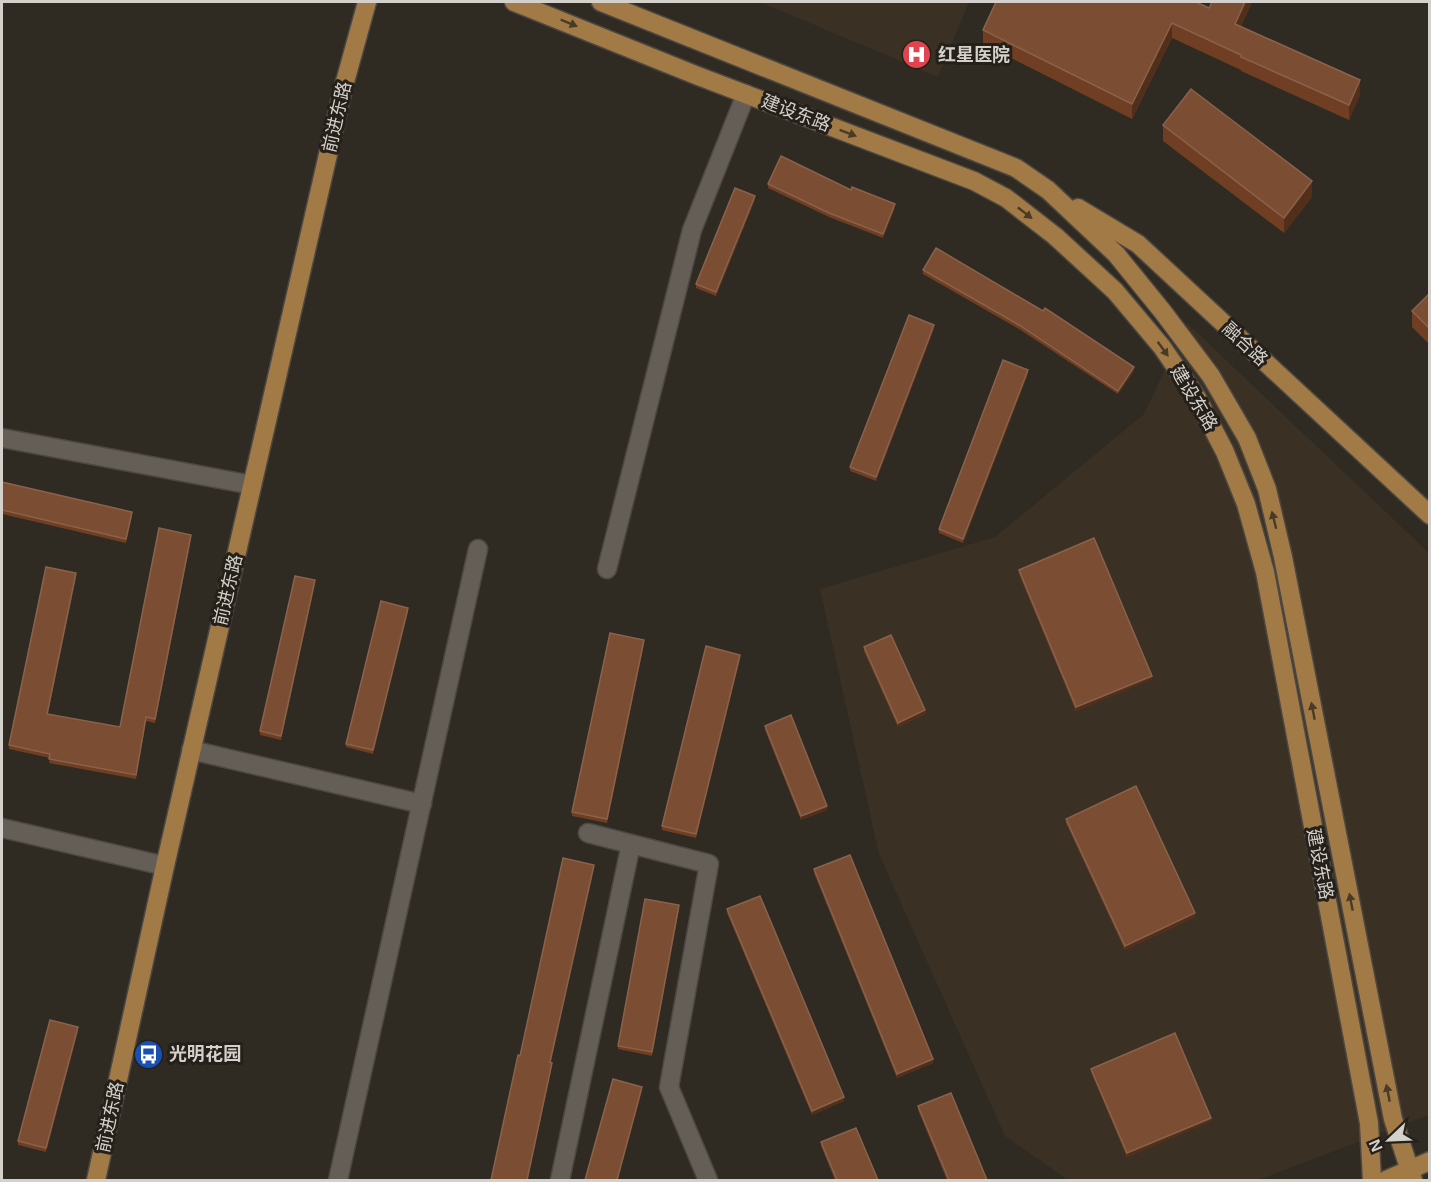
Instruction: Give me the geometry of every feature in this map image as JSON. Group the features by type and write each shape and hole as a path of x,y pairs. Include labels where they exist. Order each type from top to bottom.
{"main road":[{"name":"前进东路","path":"96,1180 191,750 343,89 367,2"},
{"name":"建设东路","path":"514,2 974,181 1006,198 1055,236 1115,291 1162,347 1197,399 1226,452 1246,504 1264,572 1369,1123 1372,1180"},
{"name":"建设东路","path":"601,2 1016,168 1048,190 1116,254 1211,376 1246,438 1266,489 1286,569 1393,1119 1411,1175"},
{"name":"融合路","path":"1048,190 1138,244 1430,515"},
{"path":"1386,1180 1411,1175 1430,1161"}],"street":[{"path":"607,569 692,230 746,94"},
{"path":"2,438 252,485"},
{"path":"338,1180 478,549"},
{"path":"191,750 422,804"},
{"path":"2,828 165,866"},
{"path":"588,833 709,864 669,1087 708,1180"},
{"path":"560,1180 631,844"}],"shaded area":[{"name":"红星医院","path":"760,2 969,2 938,77"},
{"path":"1187,323 1429,553 1429,1115 1258,1180 1068,1180 1005,1136 879,854 820,589 995,537 1144,414"}],"building":[{"path":"996,2 1196,2 1209,8 1212,2 1245,2 1235,24 1360,80 1349,105 1241,57 1172,23 1132,104 983,30"},
{"path":"1191,89 1312,181 1284,218 1163,125"},
{"path":"781,156 851,190 852,187 895,204 883,234 829,213 768,184"},
{"path":"735,188 755,196 716,292 696,284"},
{"path":"936,248 1043,311 1045,308 1134,367 1118,391 1019,325 923,270"},
{"path":"1430,293 1430,329 1412,311"},
{"path":"909,315 934,325 876,477 850,467"},
{"path":"1003,360 1028,370 963,539 939,529"},
{"path":"2,482 132,512 126,539 2,510"},
{"path":"159,528 191,535 155,719 146,717 136,775 49,759 50,754 9,745 46,567 76,573 47,714 120,727"},
{"path":"1094,538 1152,676 1076,707 1019,570"},
{"path":"295,576 315,580 281,736 260,731"},
{"path":"381,601 408,608 373,750 346,744"},
{"path":"610,633 644,640 607,819 572,812"},
{"path":"891,635 925,710 898,723 864,647"},
{"path":"706,646 740,655 696,834 662,826"},
{"path":"791,715 827,806 801,816 765,726"},
{"path":"1136,786 1195,913 1125,946 1066,819"},
{"path":"850,855 933,1059 897,1074 814,869"},
{"path":"563,858 594,865 550,1062 552,1063 527,1180 491,1180 518,1055 520,1056"},
{"path":"760,896 844,1097 812,1111 727,909"},
{"path":"645,899 679,905 652,1052 618,1046"},
{"path":"50,1020 78,1027 46,1148 18,1141"},
{"path":"1175,1033 1211,1118 1127,1153 1091,1069"},
{"path":"613,1079 642,1087 617,1180 585,1180"},
{"path":"951,1093 987,1180 949,1180 918,1106"},
{"path":"856,1128 878,1180 837,1180 821,1142"}],"place":[{"name":"红星医院","path":"917,55"},
{"name":"光明花园","path":"148,1054"}]}
